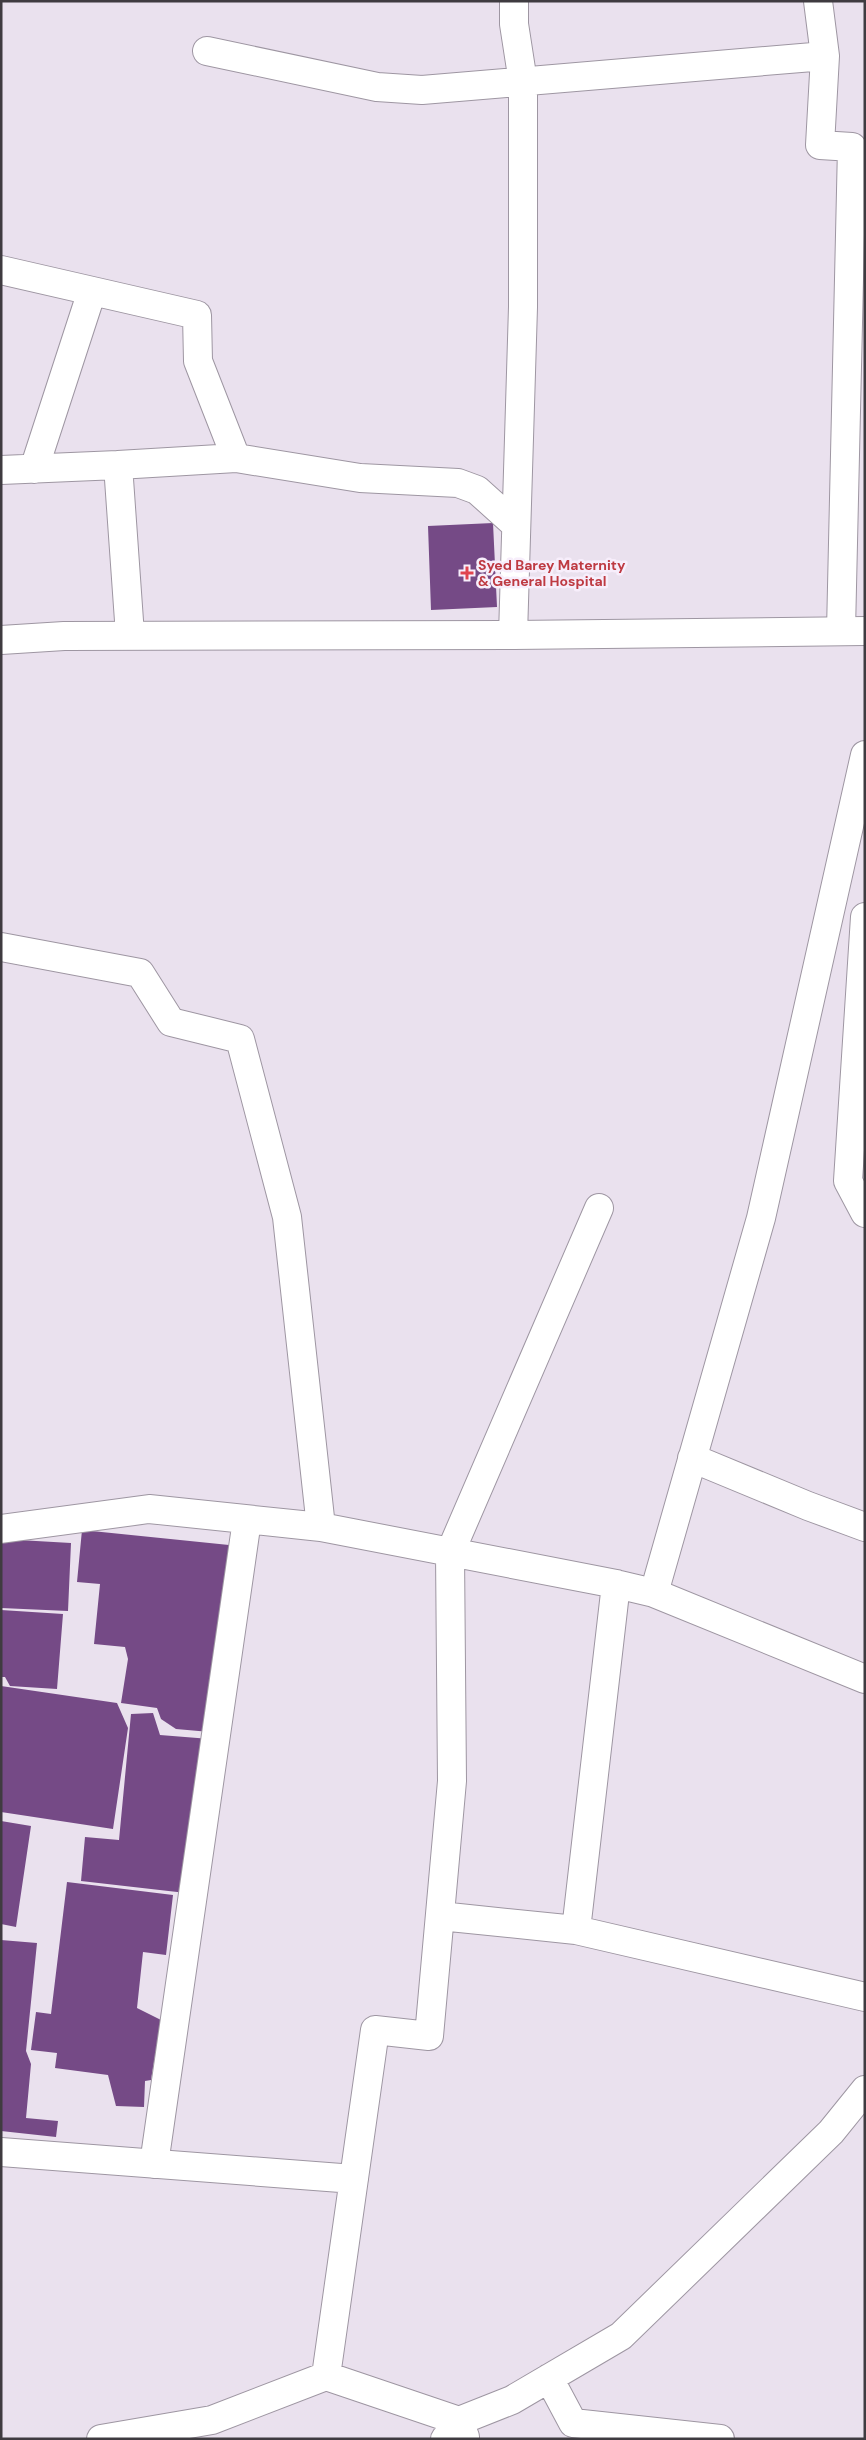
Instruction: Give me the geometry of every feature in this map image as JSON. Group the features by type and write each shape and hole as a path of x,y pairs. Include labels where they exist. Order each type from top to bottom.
{"street":[{"path":"513,635 523,307 523,82 514,24 514,1"},
{"path":"1,640 130,635 513,635 853,631 852,147 820,145 824,56 818,1"},
{"path":"207,51 377,87 422,90 824,56"},
{"path":"1,270 197,315 198,361 236,458"},
{"path":"34,469 92,291"},
{"path":"1,470 236,458 360,478 458,483 477,490 516,525"},
{"path":"118,465 130,635"},
{"path":"654,1593 761,1218 865,755"},
{"path":"833,898 865,902"},
{"path":"865,917 848,1181 865,1213"},
{"path":"1,947 140,973 171,1022 240,1039 287,1217 320,1527"},
{"path":"326,2376 375,2030 429,2036 452,1781 450,1553 599,1208"},
{"path":"692,1458 808,1506 865,1527"},
{"path":"1,1529 149,1509 320,1527 654,1593 865,1679"},
{"path":"154,2164 247,1520"},
{"path":"576,1930 616,1584"},
{"path":"440,1916 576,1930 865,1997"},
{"path":"102,2439 212,2420 326,2376 457,2433 620,2336 831,2132 865,2090"},
{"path":"1,2152 354,2179"},
{"path":"549,2378 573,2423 720,2439"}],"building":[{"path":"493,523 497,607 431,610 428,526"},
{"path":"82,1530 229,1545 210,1732 176,1729 161,1719 157,1708 121,1703 128,1659 125,1647 94,1644 100,1584 77,1582"},
{"path":"1,1539 71,1543 68,1611 1,1608"},
{"path":"1,1610 63,1614 57,1689 10,1686 5,1677 1,1677"},
{"path":"1,1686 117,1703 128,1728 113,1829 1,1812"},
{"path":"153,1713 160,1735 210,1739 186,1893 81,1881 85,1837 119,1840 131,1714"},
{"path":"1,1821 31,1826 16,1927 1,1924"},
{"path":"67,1882 173,1895 166,1955 143,1952 137,2008 161,2020 151,2080 145,2081 144,2107 116,2106 108,2075 55,2068 57,2053 31,2050 36,2012 51,2014"},
{"path":"1,1940 37,1943 26,2051 31,2064 26,2118 58,2121 56,2137 1,2131"}],"place":[{"name":"Syed Barey Maternity & General Hospital","path":"467,573"}]}
